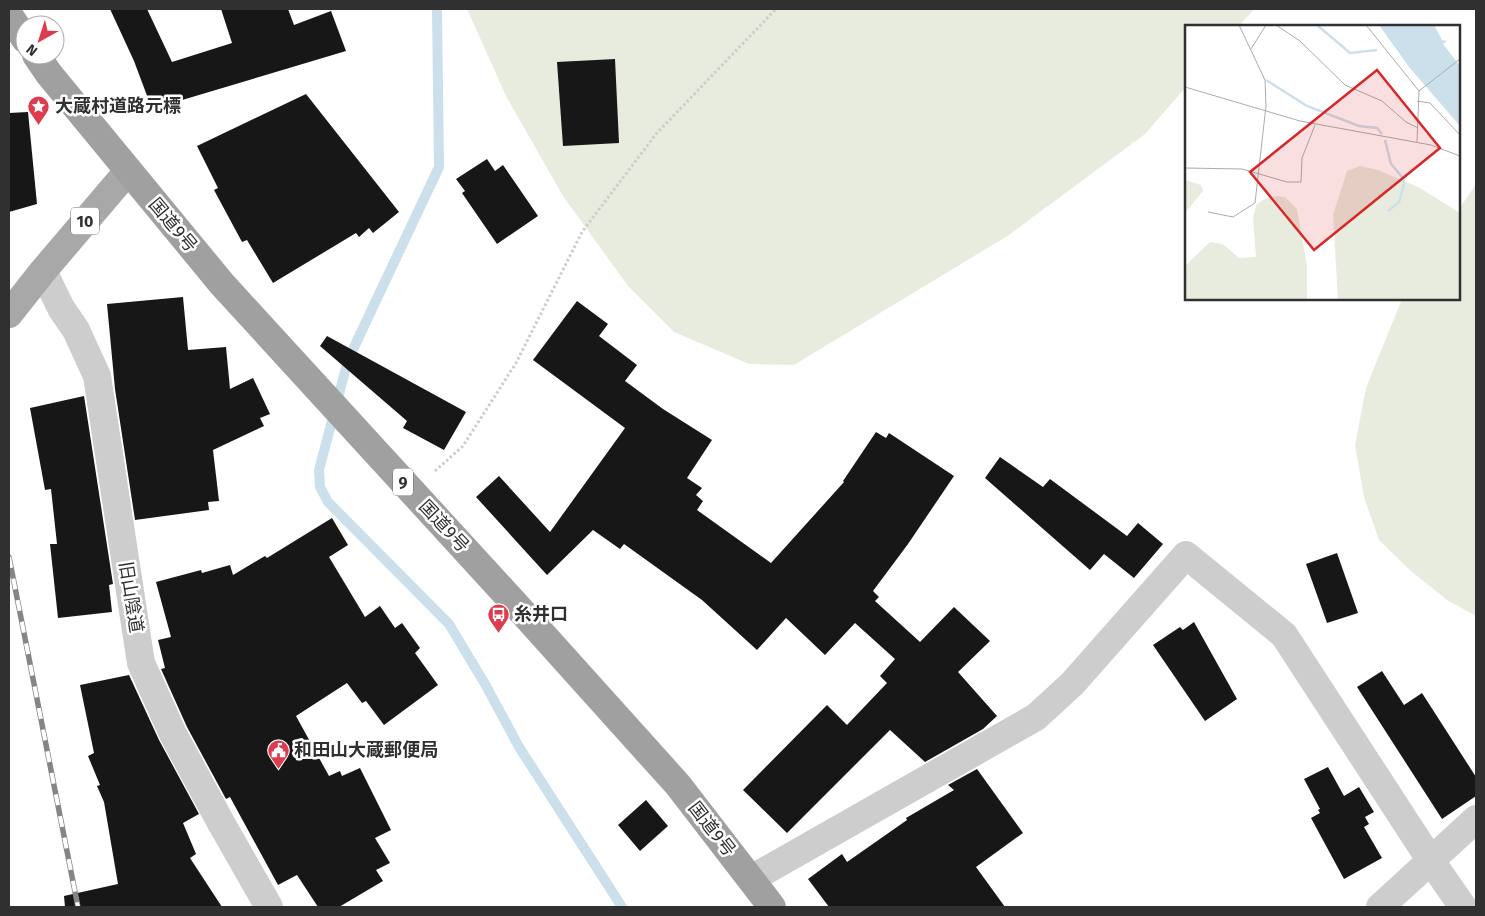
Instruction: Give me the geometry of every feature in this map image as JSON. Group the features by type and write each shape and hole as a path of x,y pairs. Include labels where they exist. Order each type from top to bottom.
{"highway":[{"name":"国道9号","path":"42,65 222,284 516,604 678,785 772,907"}],"main road":[{"name":"10","path":"9,314 42,271 128,171"}],"street":[{"name":"旧山陰道","path":"42,271 61,308 76,330 97,376 141,663 173,734 269,907"},
{"path":"751,879 1036,717 1072,684 1186,555 1284,634 1431,862 1463,907"},
{"path":"1380,907 1476,819"}],"path":[{"path":"412,491 463,446 516,363 582,232 656,134 776,9"}],"shaded area":[{"path":"467,9 1254,9 1240,25 1185,25 1185,88 1145,134 1009,235 794,365 749,364 674,332 628,286 563,196 506,96"},
{"path":"1476,184 1476,616 1447,600 1411,571 1379,540 1364,497 1355,445 1366,388 1402,300 1460,300 1460,208"}],"building":[{"path":"110,9 147,9 172,62 232,43 221,9 288,9 294,25 331,11 346,51 152,109 134,61"},
{"path":"615,59 619,143 563,146 557,62"},
{"path":"306,94 399,212 373,233 369,228 359,237 356,233 273,283 247,240 242,242 214,190 218,188 197,146"},
{"path":"28,112 37,204 9,212 9,113"},
{"path":"487,159 495,171 503,165 538,216 497,244 462,193 465,191 456,179"},
{"path":"183,297 188,350 226,347 230,389 253,378 270,414 260,418 264,426 213,450 219,501 208,502 209,510 135,520 115,389 107,304"},
{"path":"577,301 608,324 599,336 637,365 625,381 663,409 712,440 687,478 702,488 696,495 703,501 697,510 771,563 844,482 876,432 886,438 889,433 954,476 908,544 873,591 879,597 875,601 920,642 954,607 990,641 958,672 997,716 983,729 925,762 890,730 787,833 743,790 827,705 847,725 887,683 880,676 895,659 855,623 825,655 786,618 757,650 702,600 624,544 620,549 593,530 547,575 476,497 499,476 550,532 625,428 533,360"},
{"path":"327,336 466,412 444,450 403,428 407,421 320,346"},
{"path":"84,396 113,584 109,585 112,612 58,618 50,544 57,544 51,489 45,490 30,408"},
{"path":"1000,457 1043,487 1050,479 1127,536 1138,523 1163,544 1134,578 1104,554 1090,570 985,478"},
{"path":"332,518 348,545 329,557 365,617 380,606 395,628 402,623 420,648 415,653 438,685 384,725 366,701 362,703 347,683 296,716 329,776 340,771 342,776 360,768 391,830 375,838 390,863 376,870 383,881 339,907 318,907 297,875 278,885 230,797 226,799 187,727 161,669 165,668 158,640 171,637 156,582 201,570 202,573 230,565 233,575 265,556 267,558"},
{"path":"1337,553 1358,613 1327,623 1306,564"},
{"path":"1194,622 1237,699 1205,721 1153,645 1180,627 1183,630"},
{"path":"1382,671 1404,705 1422,693 1476,777 1476,796 1442,819 1357,687"},
{"path":"129,675 159,740 199,814 183,823 196,854 190,858 222,907 65,907 64,896 118,884 104,802 97,786 100,785 88,756 94,753 80,685"},
{"path":"1328,767 1344,796 1359,787 1374,812 1365,817 1369,824 1364,827 1382,858 1344,879 1311,818 1320,813 1318,810 1320,809 1304,779"},
{"path":"977,769 1023,833 976,867 1005,907 829,907 808,879 842,854 847,862 907,820 906,818 954,790 948,785"},
{"path":"646,800 668,826 640,851 618,825"}],"waterway":[{"path":"437,9 439,167 348,360 319,470 320,487 328,502 449,624 485,684 519,747 622,907"}],"railway":[{"path":"9,557 78,907"}],"place":[{"name":"大蔵村道路元標","path":"39,125"},
{"name":"糸井口","path":"498,633"},
{"name":"和田山大蔵郵便局","path":"278,769"}]}
